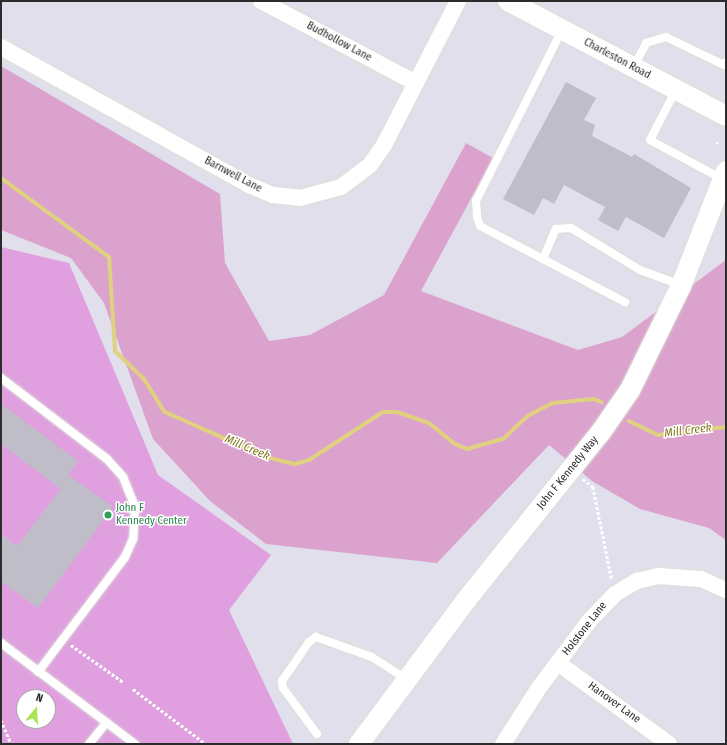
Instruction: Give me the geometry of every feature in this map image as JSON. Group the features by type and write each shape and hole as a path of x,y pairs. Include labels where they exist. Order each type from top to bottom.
{"street":[{"name":"Budhollow Lane","path":"261,1 416,83"},
{"name":"Barnwell Lane","path":"1,47 249,185 287,197 327,193 362,173 377,156 458,1"},
{"name":"Charleston Road","path":"508,1 726,116"},
{"name":"John F Kennedy Way","path":"359,744 406,679 611,418 646,362 681,286 724,175"},
{"name":"Holstone Lane","path":"503,744 558,663 590,620 614,594 637,581 658,576 701,579 726,590"},
{"name":"Hanover Lane","path":"558,663 669,744"}],"lane":[{"path":"562,30 476,201 480,226 625,302"},
{"path":"633,67 646,43 666,37 724,66 726,62"},
{"path":"676,90 650,140 724,175"},
{"path":"543,259 556,229 571,228 640,270 681,286"},
{"path":"1,378 107,459 123,477 135,506 135,528 130,549 38,672"},
{"path":"317,734 283,688 282,681 309,642 316,637 372,657 406,679"},
{"path":"1,643 135,744"},
{"path":"89,744 107,722"}],"path":[{"path":"583,479 593,487 614,594"},
{"path":"69,643 123,682"},
{"path":"133,689 206,744"},
{"path":"1,720 11,744"}],"shaded area":[{"path":"1,66 220,194 225,263 269,341 310,335 384,295 466,143 493,158 421,291 578,350 622,337 726,260 726,540 709,528 640,509 592,481 549,445 437,563 266,544 210,501 153,439 104,303 71,258 1,230"},
{"name":"John F Kennedy Center","path":"1,247 69,263 158,475 271,555 229,610 293,744 1,744"}],"building":[{"path":"566,82 596,98 584,120 595,125 592,136 632,157 634,154 691,188 664,238 626,217 618,231 598,220 605,207 564,185 554,204 543,198 534,215 503,199"},
{"path":"1,404 78,461 68,475 113,507 38,608 1,581 1,534 17,546 61,489 1,444"}],"waterway":[{"name":"Mill Creek","path":"1,178 109,257 115,351 144,379 165,412 266,457 295,464 309,460 383,412 397,412 429,423 455,444 467,449 503,439 529,415 553,403 594,399 601,402"},
{"name":"Mill Creek","path":"629,421 658,435 726,427"}],"place":[{"name":"John F Kennedy Center","path":"108,515"}]}
